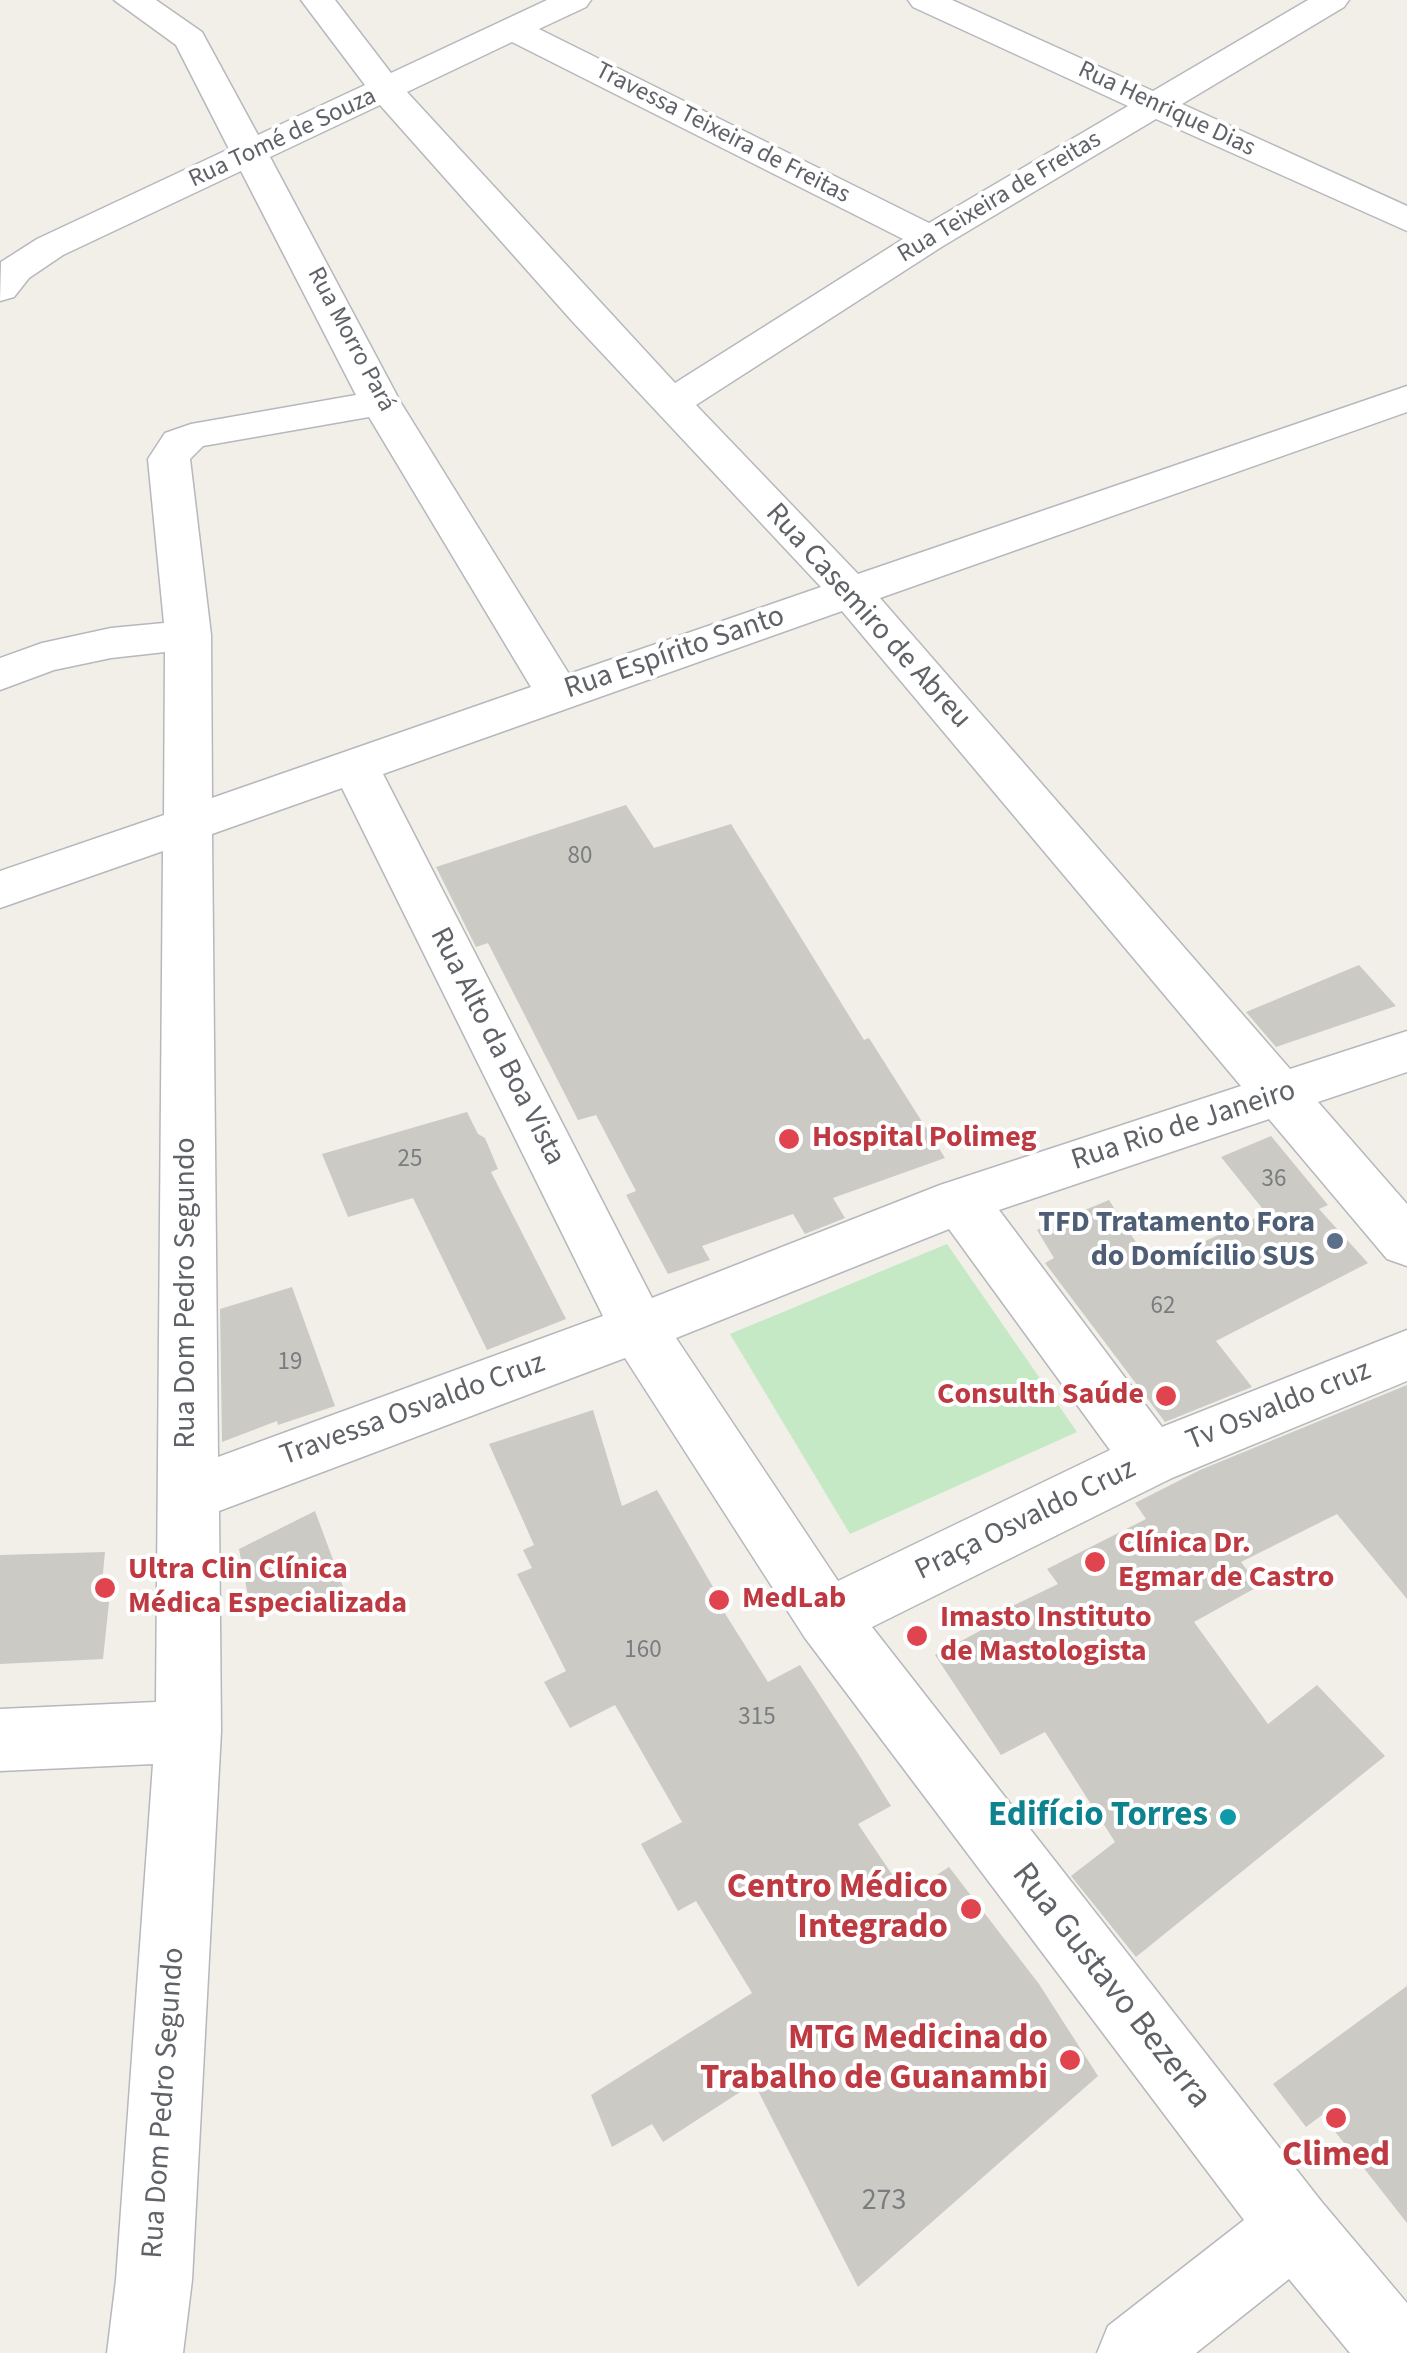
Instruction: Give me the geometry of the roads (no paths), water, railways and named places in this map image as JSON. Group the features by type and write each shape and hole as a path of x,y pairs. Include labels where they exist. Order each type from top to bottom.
{"street":[{"name":"Rua Morro Pará","path":"131,0 159,14 190,39 381,402 558,695"},
{"name":"Rua Casemiro de Abreu","path":"318,0 387,91 851,593 1407,1243"},
{"name":"Rua Tomé de Souza","path":"0,289 15,270 50,247 574,0"},
{"name":"Rua Henrique Dias","path":"925,0 1407,220"},
{"name":"Rua Teixeira de Freitas","path":"672,403 930,238 1332,0"},
{"name":"Travessa Teixeira de Freitas","path":"514,30 930,238"},
{"name":"Rua Espírito Santo","path":"0,890 1407,398"},
{"name":"Rua Dom Pedro Segundo","path":"145,2353 154,2280 188,1731 188,635 169,459 172,450 190,436 381,402"},
{"path":"0,675 42,658 111,643 188,635"},
{"name":"Rua Alto da Boa Vista","path":"355,766 638,1328"},
{"name":"Rua Rio de Janeiro","path":"960,1201 1407,1051"},
{"path":"826,1618 638,1328 960,1201"},
{"name":"Praça Osvaldo Cruz","path":"826,1618 1151,1460 960,1201"},
{"name":"Travessa Osvaldo Cruz","path":"188,1495 638,1328"},
{"name":"Tv Osvaldo cruz","path":"1151,1460 1407,1355"},
{"name":"Rua Gustavo Bezerra","path":"826,1618 1295,2227 1399,2353"},
{"path":"0,1740 188,1731"},
{"path":"1135,2353 1295,2227"}],"place":[{"name":"Hospital Polimeg","path":"789,1139"},
{"name":"TFD Tratamento Fora do Domícilio SUS","path":"1335,1241"},
{"name":"Consulth Saúde","path":"1166,1396"},
{"name":"Clínica Dr. Egmar de Castro","path":"1095,1562"},
{"name":"Ultra Clin Clínica Médica Especializada","path":"105,1588"},
{"name":"MedLab","path":"719,1600"},
{"name":"Imasto Instituto de Mastologista","path":"917,1636"},
{"name":"Edifício Torres","path":"1228,1817"},
{"name":"Centro Médico Integrado","path":"971,1909"},
{"name":"MTG Medicina do Trabalho de Guanambi","path":"1070,2060"},
{"name":"Climed","path":"1336,2118"}]}
